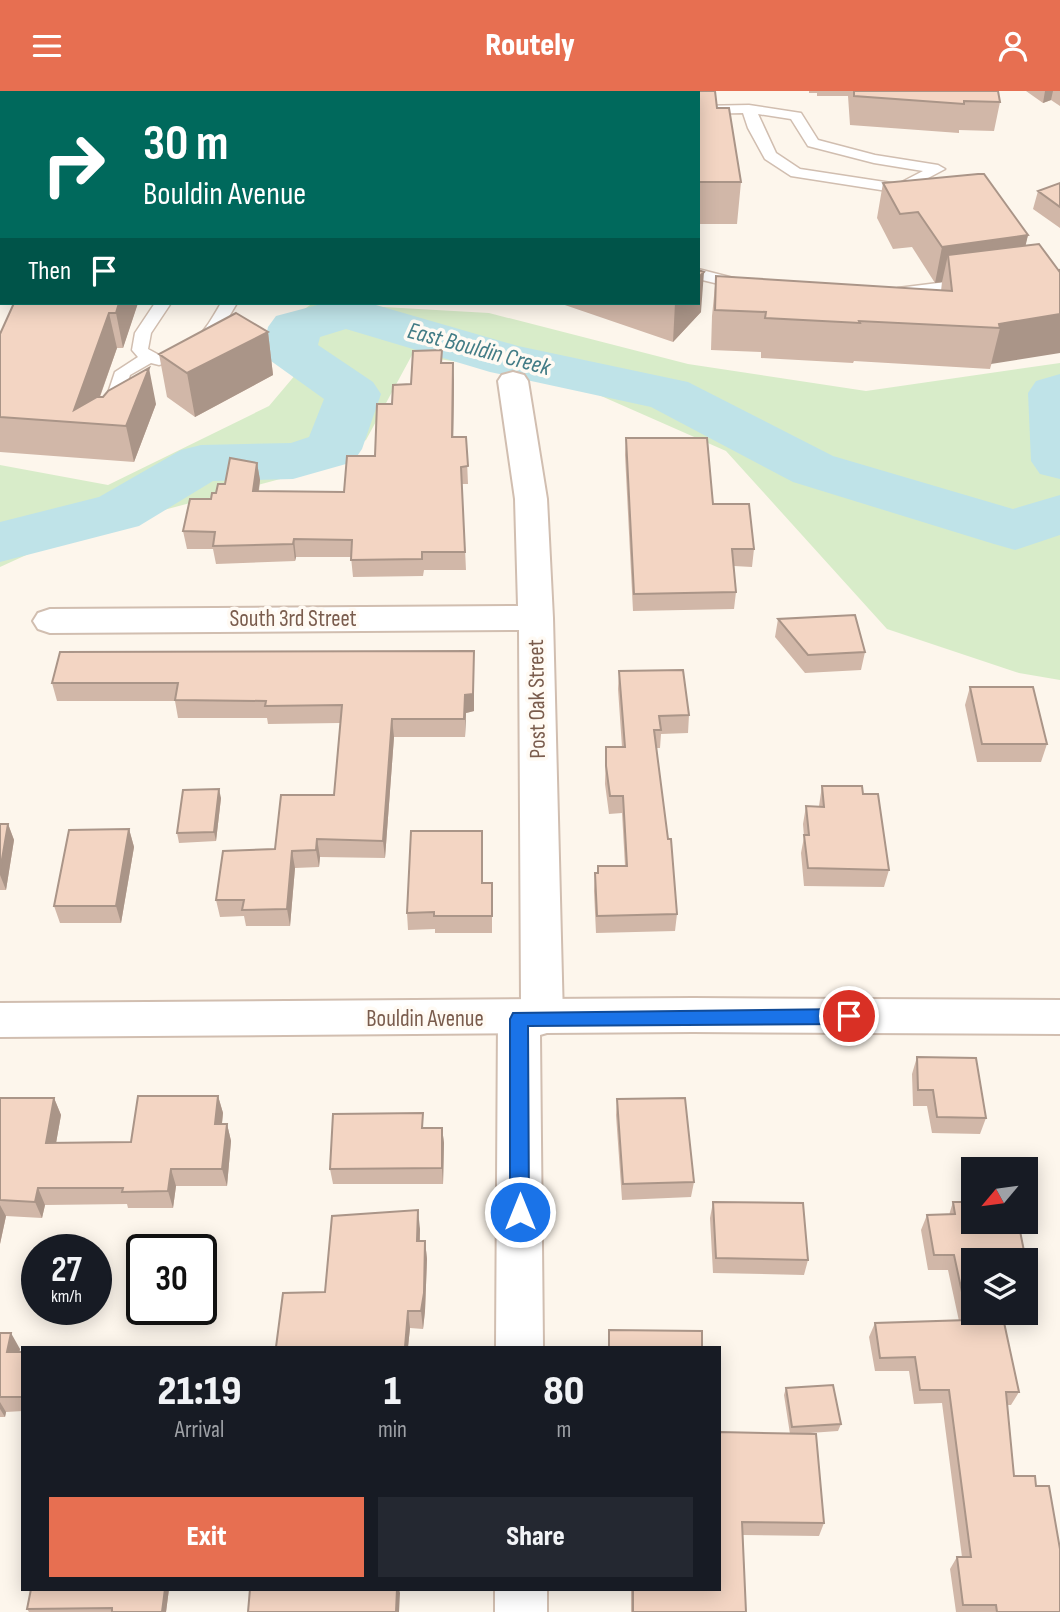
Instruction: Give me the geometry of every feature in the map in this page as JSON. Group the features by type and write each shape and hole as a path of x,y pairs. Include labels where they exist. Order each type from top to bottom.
{"street":[{"name":"Post Oak Street","path":"513,381 531,499 536,618 530,1018 520,1346"},
{"name":"South 3rd Street","path":"50,621 536,618"},
{"name":"Bouldin Avenue","path":"0,1020 693,1015 1060,1017"},
{"path":"520,1591 521,1612"}],"lane":[{"path":"700,110 749,109 796,116 813,143 874,159 938,169 900,189 796,173 770,156 755,128 749,109"},
{"path":"700,275 757,287"},
{"path":"879,296 986,282"},
{"path":"162,305 143,333 140,350 149,358 159,360 183,353 208,339 228,305"},
{"path":"105,426 123,372 149,358"}],"green space":[{"path":"310,305 489,313 688,364 866,391 1060,363 1060,680 1019,673 887,629 726,451 558,377 412,355 366,440 329,466 70,535 0,567 0,465 108,485 269,406 302,367 271,342 289,320"}],"building":[{"path":"700,91 715,91 717,108 729,108 741,182 700,182"},
{"path":"854,91 998,91 1000,102 964,101 964,104 854,96"},
{"path":"984,174 1028,235 942,247 918,212 900,214 883,183"},
{"path":"1060,183 1060,207 1038,191"},
{"path":"1039,244 1060,270 1060,314 999,324 1000,328 765,318 766,312 715,310 716,276 952,291 948,255"},
{"path":"13,305 118,305 116,313 109,313 74,410 97,397 103,397 108,391 149,368 126,426 0,417 0,334"},
{"path":"236,313 268,332 187,373 159,354"},
{"path":"442,350 441,363 453,363 452,437 466,437 468,466 461,467 465,552 422,552 422,559 351,560 352,540 294,539 293,544 213,546 215,532 183,531 190,499 211,499 218,484 225,484 230,458 257,463 253,491 344,492 347,456 375,456 377,404 392,404 393,385 411,384 413,351"},
{"path":"626,438 707,438 713,504 749,504 754,549 732,549 736,592 634,594"},
{"path":"855,615 865,652 808,655 778,619"},
{"path":"474,651 473,694 465,695 464,719 392,719 383,841 317,839 316,850 292,851 287,909 242,910 244,900 216,900 223,851 275,849 281,795 334,795 342,705 265,706 266,701 175,700 178,683 52,683 60,652"},
{"path":"683,670 689,715 659,716 661,730 654,730 668,839 671,839 677,914 597,916 595,873 598,873 598,866 627,866 623,796 610,796 606,766 606,747 625,747 619,671"},
{"path":"970,687 1033,687 1047,744 982,744"},
{"path":"822,786 862,786 863,794 878,794 889,870 808,868 804,835 809,835 806,806 824,807"},
{"path":"219,789 214,832 177,833 183,790"},
{"path":"0,824 8,824 0,871"},
{"path":"129,829 116,906 54,906 69,830"},
{"path":"411,831 482,831 482,883 492,883 492,916 407,913"},
{"path":"917,1057 976,1058 986,1118 937,1117 933,1090 918,1090"},
{"path":"138,1096 218,1096 215,1124 227,1124 222,1169 171,1169 168,1191 38,1188 35,1202 0,1200 0,1098 54,1098 46,1143 131,1142"},
{"path":"685,1098 694,1182 623,1184 617,1099"},
{"path":"423,1113 422,1128 442,1128 442,1168 330,1169 333,1114"},
{"path":"713,1202 803,1203 808,1260 716,1258"},
{"path":"953,1202 961,1202 961,1234 1021,1234 1024,1248 961,1248 961,1288 954,1255 934,1255 927,1215 955,1214"},
{"path":"418,1210 417,1241 425,1241 424,1293 421,1311 408,1311 405,1346 276,1346 283,1293 325,1292 332,1216"},
{"path":"961,1320 961,1325 1005,1325 1019,1392 1006,1392 1014,1476 1035,1476 1036,1486 1049,1486 1060,1549 1060,1612 997,1612 996,1605 963,1605 957,1557 971,1557 949,1390 920,1390 915,1357 880,1358 875,1323"},
{"path":"609,1330 702,1331 702,1346 609,1346"},
{"path":"0,1333 11,1333 7,1352 21,1352 21,1397 0,1397"},
{"path":"833,1385 841,1424 792,1427 786,1388"},
{"path":"721,1432 816,1434 824,1523 742,1522 746,1612 633,1612 633,1591 721,1591"},
{"path":"31,1591 165,1591 162,1612 112,1612 112,1608 27,1609"},
{"path":"250,1591 397,1591 396,1612 248,1612"}],"waterway":[{"name":"East Bouldin Creek","path":"0,542 118,512 201,463 293,461 333,449 353,394 290,350 295,327 347,313 509,360 668,394 813,469 1015,530 1060,514"},
{"name":"East Bouldin Creek","path":"1060,391 1056,393 1060,461"}],"route":[{"path":"520,1212 519,1019 693,1015 849,1016"}]}
